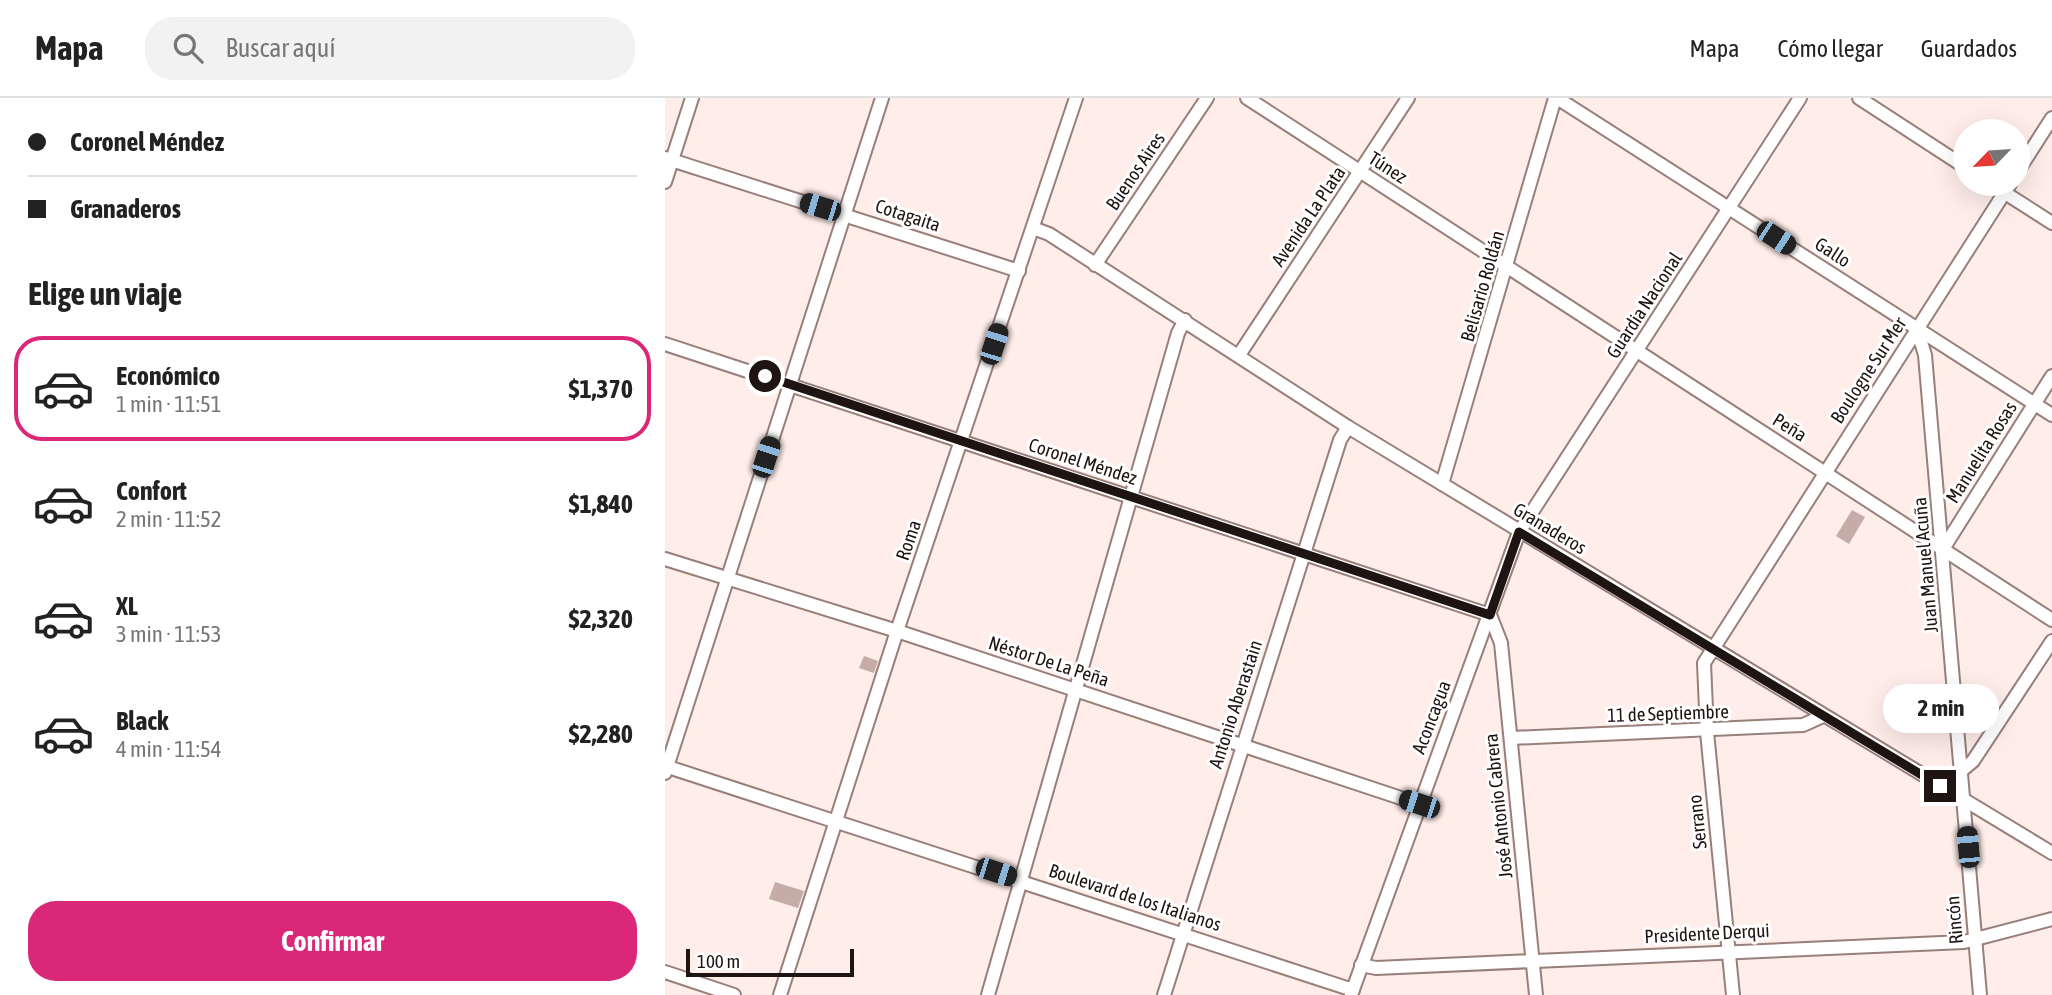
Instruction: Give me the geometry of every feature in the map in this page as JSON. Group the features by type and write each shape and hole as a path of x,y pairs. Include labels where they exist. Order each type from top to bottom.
{"street":[{"path":"665,182 669,159 692,98"},
{"path":"666,769 882,98"},
{"name":"Buenos Aires","path":"1095,265 1207,98"},
{"name":"Túnez","path":"1247,98 1507,269"},
{"name":"Avenida La Plata","path":"1239,355 1408,98"},
{"name":"Gallo","path":"1556,98 2052,415"},
{"name":"Belisario Roldán","path":"1442,484 1556,98"},
{"name":"Guardia Nacional","path":"1519,532 1800,98"},
{"path":"1859,98 1953,159"},
{"name":"Roma","path":"781,995 897,631 1019,271 1073,99"},
{"path":"2030,152 2052,118"},
{"name":"Cotagaita","path":"669,159 1019,271"},
{"name":"Boulogne Sur Mer","path":"1713,648 2002,196"},
{"path":"2017,196 2052,223"},
{"name":"Granaderos","path":"1033,228 1185,320 1348,427 1519,532 2052,853"},
{"name":"Peña","path":"1507,269 2052,620"},
{"path":"988,995 1133,498 1178,333 1185,320"},
{"name":"Juan Manuel Acuña","path":"1917,329 1925,355 1964,800"},
{"name":"Coronel Méndez","path":"665,344 1305,552 1490,615"},
{"name":"Manuelita Rosas","path":"1943,549 2052,376"},
{"name":"Antonio Aberastain","path":"1164,995 1181,933 1340,440 1348,427"},
{"name":"Aconcagua","path":"1352,992 1519,532"},
{"name":"Néstor De La Peña","path":"665,559 897,631 1419,804"},
{"name":"José Antonio Cabrera","path":"1490,615 1501,643 1536,995"},
{"path":"1961,771 1973,761 2052,641"},
{"name":"Serrano","path":"1713,648 1702,671 1733,995"},
{"name":"11 de Septiembre","path":"1511,738 1707,732 1803,725 1823,716"},
{"name":"Boulevard de los Italianos","path":"666,769 1022,880 1352,992"},
{"name":"Rincón","path":"1964,800 1980,995"},
{"name":"Presidente Derqui","path":"1361,965 1376,968 1975,941 2052,919"},
{"path":"665,972 734,995"}],"building":[{"path":"1852,510 1865,517 1849,544 1836,536"},
{"path":"864,656 878,661 874,673 859,668"},
{"path":"775,882 804,891 798,908 769,899"}],"route":[{"path":"765,376 1490,615 1519,532 1940,786"}]}
